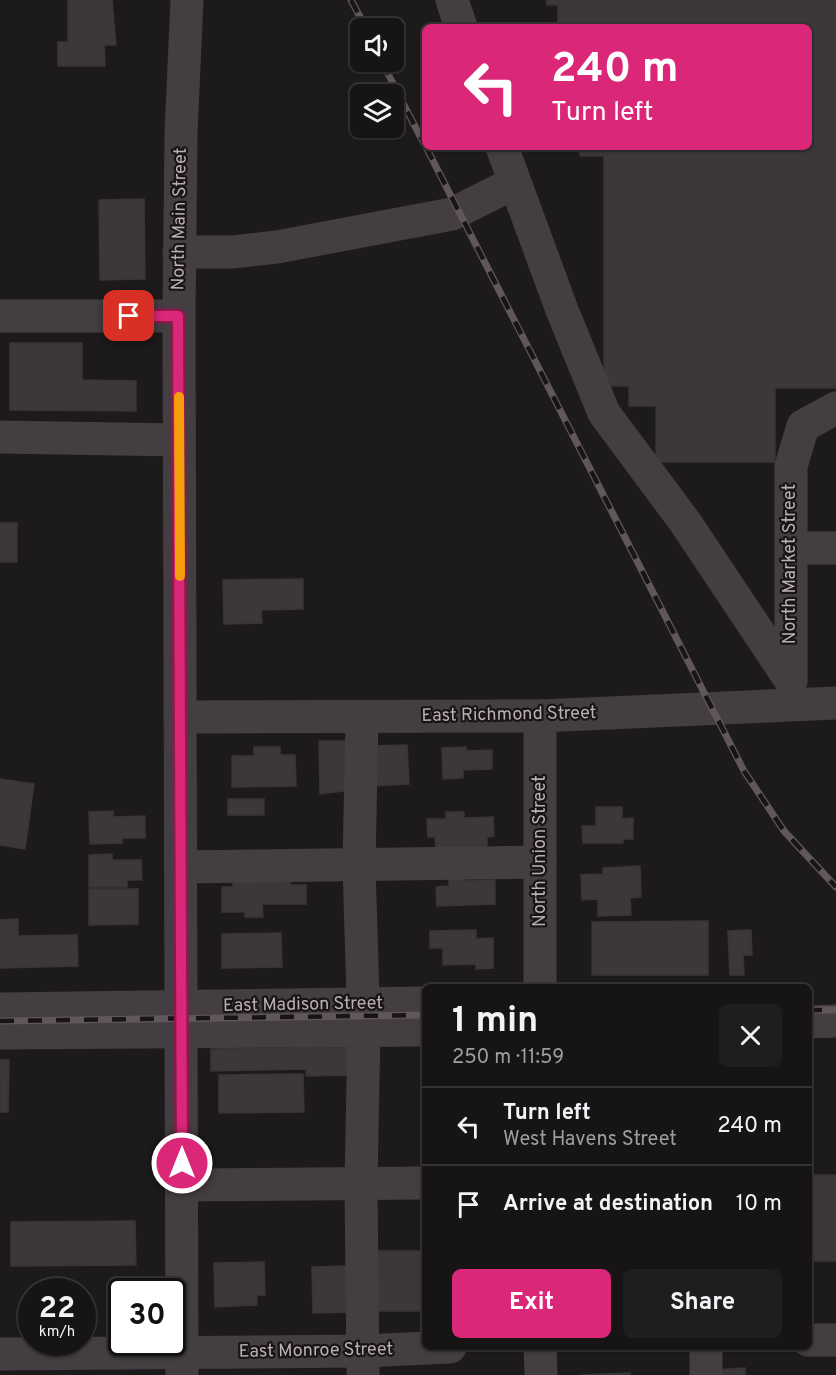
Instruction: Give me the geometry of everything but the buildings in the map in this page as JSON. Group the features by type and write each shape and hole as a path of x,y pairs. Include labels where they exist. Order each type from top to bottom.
{"street":[{"name":"North Main Street","path":"182,1364 178,316 187,0"},
{"path":"452,0 460,24"},
{"path":"503,150 604,412 685,522 792,693"},
{"path":"179,252 277,247 452,214 514,183"},
{"path":"0,316 178,316"},
{"name":"North Market Street","path":"792,693 791,466 803,426 836,408"},
{"path":"0,436 179,440"},
{"path":"791,548 836,548"},
{"name":"East Richmond Street","path":"181,717 540,716 792,693 836,703"},
{"name":"North Union Street","path":"540,716 540,984"},
{"path":"362,718 359,865 364,1017 361,1184 362,1363"},
{"path":"181,867 540,862"},
{"name":"East Madison Street","path":"181,1019 364,1017 422,1003"},
{"path":"0,1009 181,1019"},
{"name":"East Madison Street","path":"364,1017 422,1030"},
{"path":"0,1033 181,1019"},
{"path":"812,1022 836,1021"},
{"path":"182,1185 422,1183"},
{"path":"812,1340 836,1340"},
{"name":"East Monroe Street","path":"8,1361 182,1364 362,1363 434,1350"},
{"path":"540,1350 540,1375"},
{"path":"706,1350 706,1375"}],"railway":[{"path":"351,0 361,18"},
{"path":"387,72 422,140"},
{"path":"428,150 744,771 784,831 836,887"},
{"path":"812,1010 836,1010"},
{"path":"0,1021 422,1015"}],"slow traffic":[{"path":"179,397 180,576"}],"route":[{"path":"129,316 178,316 182,1163"}]}
